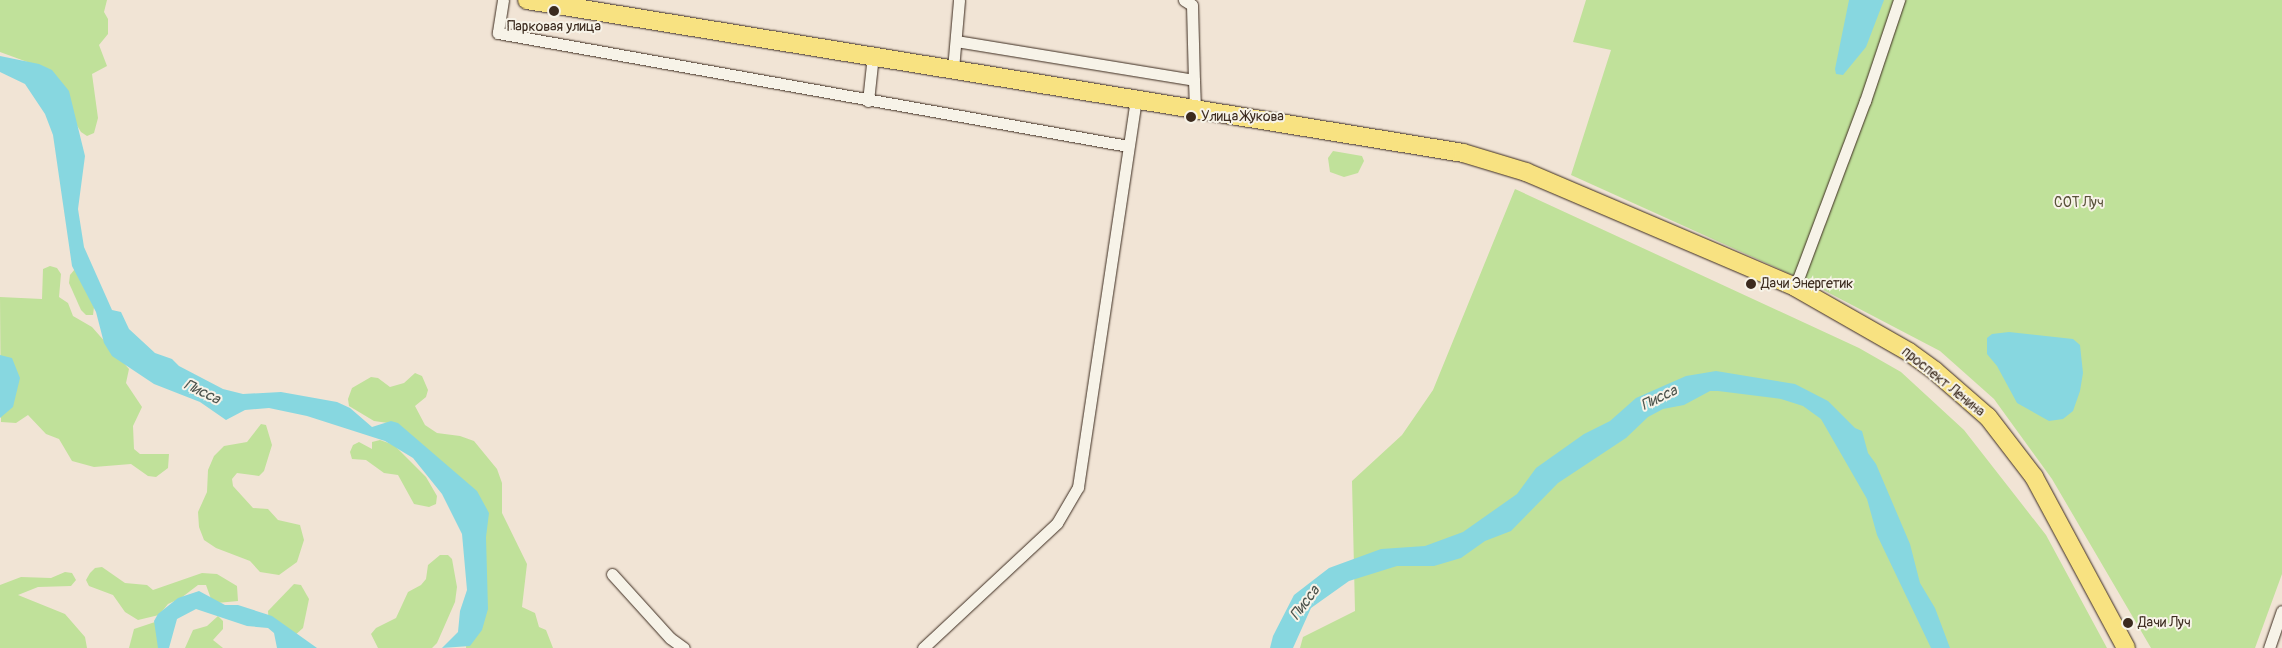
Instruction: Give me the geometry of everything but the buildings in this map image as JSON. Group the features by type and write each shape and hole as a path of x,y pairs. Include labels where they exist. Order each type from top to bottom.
{"main road":[{"name":"проспект Ленина","path":"528,0 1463,153 1495,162 1669,231 1795,287 1909,352 1988,417 2034,477 2126,648"}],"street":[{"path":"502,0 498,32 1128,146"},
{"path":"952,69 959,0"},
{"path":"1184,0 1192,5 1195,109"},
{"path":"1795,287 1865,101 1899,0"},
{"path":"956,41 1194,80"},
{"path":"868,100 874,56"},
{"path":"924,648 1057,523 1078,487 1136,99"},
{"path":"612,574 670,638 684,648"},
{"path":"2269,648 2282,611"}],"green space":[{"path":"0,0 107,0 104,12 108,19 108,34 99,45 107,66 92,74 98,118 94,133 87,136 81,132 41,67 0,52"},
{"name":"СОТ Луч","path":"1586,0 2282,0 2282,574 2255,648 2151,648 2052,479 1994,399 1940,351 1808,282 1571,175 1611,50 1573,42"},
{"path":"1333,151 1362,156 1364,161 1358,173 1344,177 1330,172 1328,158"},
{"path":"1515,189 1859,348 1901,372 1964,430 2046,535 2107,648 1300,648 1303,637 1355,611 1352,481 1402,435 1433,390"},
{"path":"50,266 57,268 61,274 59,297 68,303 73,316 92,327 129,369 126,383 142,407 133,426 134,449 140,454 169,454 168,468 156,477 148,476 131,464 94,467 72,461 59,439 46,434 28,415 16,423 1,422 0,297 42,299 43,269"},
{"path":"75,269 94,307 93,315 86,315 81,310 69,283 70,275"},
{"path":"415,373 422,376 428,390 426,397 415,406 425,425 437,433 460,436 474,441 497,469 502,483 502,513 527,564 522,607 535,613 539,627 546,630 553,648 466,648 473,555 423,445 388,423 374,421 349,406 348,399 352,388 371,377 378,378 390,387 404,383"},
{"path":"261,424 266,425 272,445 264,471 259,476 237,473 232,479 233,486 253,508 268,509 278,520 300,525 304,540 297,562 279,575 260,572 250,561 216,548 204,540 199,527 198,512 207,492 208,470 214,456 224,446 247,442"},
{"path":"380,440 394,445 426,477 437,496 436,504 429,507 414,504 398,475 384,473 366,460 352,459 350,452 353,445 359,442 372,449 372,442"},
{"path":"440,555 448,555 452,559 457,587 455,602 437,643 432,648 378,648 371,634 376,628 396,618 408,592 421,585 426,579 428,565"},
{"path":"102,567 125,583 147,585 153,590 202,573 217,574 237,586 238,601 217,603 211,599 206,585 198,585 181,598 168,604 159,615 138,620 125,612 113,595 89,586 86,580 90,573 95,568"},
{"path":"65,572 72,573 76,580 71,586 38,587 18,595 65,614 85,637 87,648 0,648 0,585 21,577 51,578"},
{"path":"294,584 301,585 309,599 303,628 293,637 278,637 269,626 268,611"},
{"path":"218,616 223,621 223,629 213,640 223,648 185,648 193,630 207,626"},
{"path":"155,622 164,648 129,648 134,629"}],"water":[{"path":"1849,0 1884,0 1866,47 1843,75 1836,74 1835,69"},
{"name":"Писса","path":"0,56 39,64 52,70 69,91 85,156 78,209 84,247 112,310 121,312 129,329 155,353 172,359 179,366 223,389 243,394 281,392 337,402 350,408 372,427 391,421 398,423 477,491 489,513 486,537 488,609 482,630 470,646 442,648 458,632 460,611 467,590 462,534 442,494 413,458 385,441 307,416 269,408 245,410 226,420 200,402 154,384 112,356 104,343 96,312 72,266 53,135 45,114 25,84 0,72"},
{"path":"2009,332 2073,339 2080,345 2083,373 2080,391 2073,411 2063,419 2049,421 2017,403 1997,366 1987,354 1987,338 1992,334"},
{"path":"0,355 12,358 20,378 13,407 0,418"},
{"name":"Писса","path":"1716,371 1795,384 1828,401 1855,428 1862,431 1868,453 1876,464 1910,544 1920,583 1935,608 1950,648 1931,648 1877,535 1867,499 1821,419 1803,406 1781,399 1710,391 1684,405 1663,409 1648,417 1626,438 1558,483 1511,531 1485,541 1461,558 1434,566 1397,566 1349,581 1311,608 1293,648 1270,648 1273,636 1294,595 1329,568 1381,549 1425,546 1463,532 1517,494 1536,468 1584,434 1610,421 1636,398 1686,376"},
{"path":"199,591 225,605 238,605 272,616 317,648 277,648 274,633 268,628 247,626 196,609 177,619 169,648 158,648 154,621 158,614 178,598"}],"place":[{"name":"Парковая улица","path":"554,11"},
{"name":"Улица Жукова","path":"1191,117"},
{"name":"Дачи Энергетик","path":"1751,284"},
{"name":"Дачи Луч","path":"2128,623"}]}
